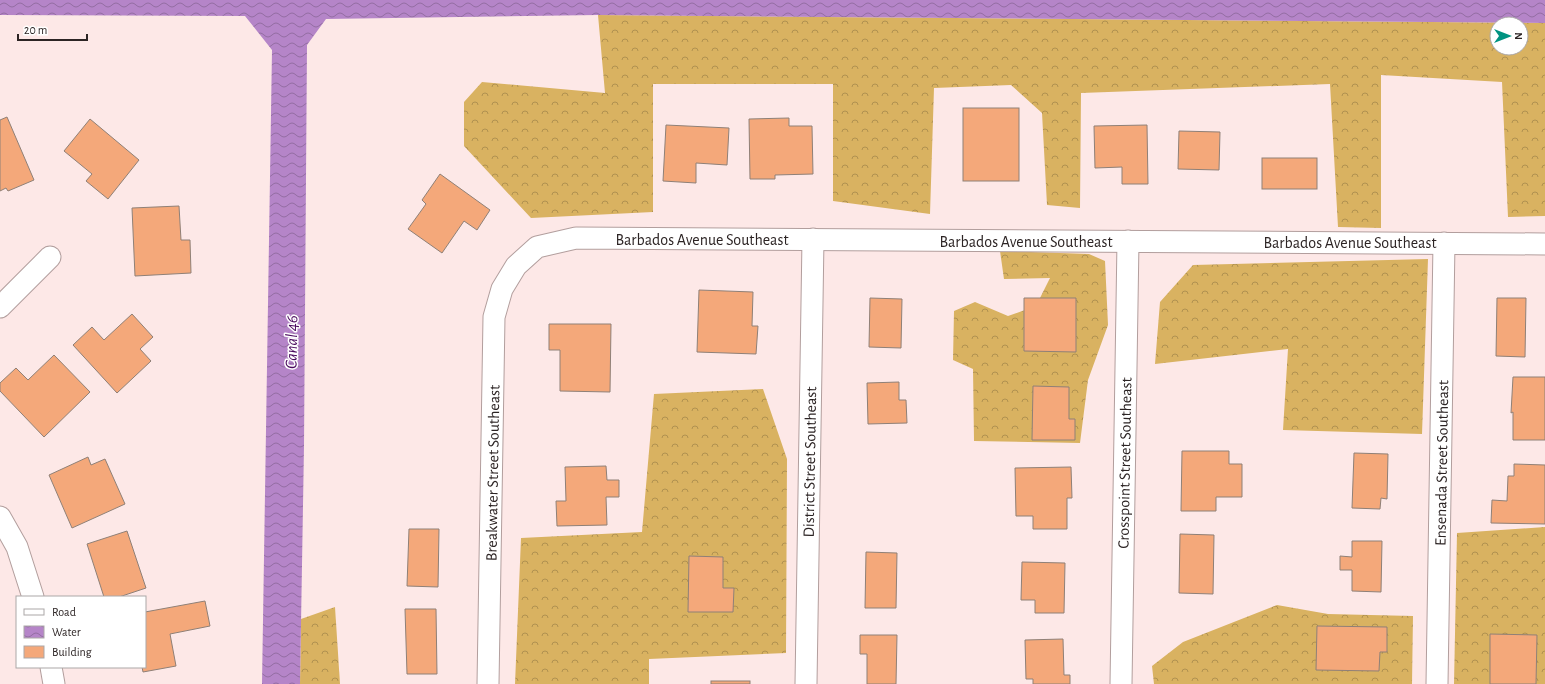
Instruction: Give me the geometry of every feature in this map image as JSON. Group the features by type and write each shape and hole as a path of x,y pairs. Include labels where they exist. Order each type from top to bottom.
{"street":[{"name":"Barbados Avenue Southeast","path":"516,266 537,247 576,238 1545,244"},
{"name":"District Street Southeast","path":"806,684 813,240"},
{"name":"Crosspoint Street Southeast","path":"1121,684 1128,241"},
{"name":"Ensenada Street Southeast","path":"1438,684 1444,243"},
{"path":"0,307 50,257"},
{"name":"Breakwater Street Southeast","path":"488,684 494,318 502,289 516,266"},
{"path":"0,517 17,547 33,596"},
{"path":"51,668 54,684"}],"green space":[{"path":"598,15 1489,23 1489,56 1529,56 1529,23 1545,23 1545,216 1508,217 1502,82 1381,75 1381,228 1338,227 1330,84 1081,93 1080,208 1047,205 1042,113 1011,85 934,88 930,214 833,201 833,84 653,84 653,212 531,218 464,146 464,102 482,82 605,93"},
{"path":"1000,251 1089,254 1105,261 1108,325 1088,380 1080,443 974,441 973,369 953,360 954,311 975,302 1008,316 1036,306 1050,278 1004,279"},
{"path":"1428,259 1422,434 1283,430 1288,349 1155,364 1160,302 1193,265"},
{"path":"763,389 787,459 786,653 649,659 649,684 515,684 521,538 642,532 654,394"},
{"path":"1545,527 1545,684 1454,684 1457,533"},
{"path":"1277,605 1328,614 1413,616 1412,684 1154,684 1152,666 1183,642"},
{"path":"335,607 340,684 300,684 301,619"}],"water":[{"name":"Canal 46","path":"0,0 1545,0 1545,23 1529,23 1529,16 1489,16 1489,23 598,15 326,19 307,45 304,446 300,684 262,684 272,50 245,16 0,15"}],"building":[{"path":"963,108 1019,108 1019,181 963,181"},
{"path":"7,117 34,180 8,191 6,188 0,191 0,120"},
{"path":"789,118 789,126 812,126 813,174 775,175 775,179 750,179 749,119"},
{"path":"90,119 139,160 108,199 86,181 92,174 64,151"},
{"path":"666,125 729,128 727,165 696,163 696,183 663,181"},
{"path":"1147,125 1148,184 1122,184 1122,167 1095,168 1094,126"},
{"path":"1179,131 1220,132 1219,170 1178,169"},
{"path":"1262,158 1317,158 1317,189 1262,189"},
{"path":"440,174 490,210 477,230 464,221 442,253 408,229 426,204 422,200"},
{"path":"179,206 181,240 190,240 191,273 135,276 132,208"},
{"path":"699,290 753,292 752,326 758,326 756,354 697,352"},
{"path":"870,298 902,299 901,348 869,347"},
{"path":"1024,298 1076,298 1076,352 1024,351"},
{"path":"1497,298 1526,298 1525,357 1496,356"},
{"path":"132,314 153,337 140,349 151,361 117,393 73,345 92,327 104,340"},
{"path":"549,324 611,324 610,392 560,391 560,350 549,350"},
{"path":"54,355 90,392 44,437 0,391 0,383 16,368 28,380"},
{"path":"1513,377 1545,377 1545,440 1513,440 1513,412 1511,413"},
{"path":"899,382 899,400 906,400 907,423 868,424 867,383"},
{"path":"1033,386 1069,387 1069,419 1075,419 1075,440 1032,440"},
{"path":"1182,451 1229,451 1229,464 1242,464 1242,497 1216,497 1216,511 1181,511"},
{"path":"1354,453 1388,454 1387,499 1381,498 1380,509 1352,508"},
{"path":"88,457 91,465 105,459 125,504 72,528 49,475"},
{"path":"1514,464 1545,465 1545,524 1491,523 1492,500 1507,501 1508,476 1514,476"},
{"path":"606,466 607,480 619,480 619,497 606,497 607,525 557,526 556,501 566,501 565,467"},
{"path":"1071,467 1072,498 1067,498 1067,529 1033,529 1033,516 1016,516 1015,468"},
{"path":"409,529 439,529 438,587 407,586"},
{"path":"127,531 146,588 122,596 104,596 87,544"},
{"path":"1180,534 1214,535 1213,594 1179,593"},
{"path":"1352,541 1382,541 1381,592 1352,591 1352,570 1340,570 1340,556 1352,557"},
{"path":"866,552 897,553 896,608 865,608"},
{"path":"689,556 723,557 723,588 734,588 733,612 688,612"},
{"path":"1022,562 1065,563 1064,613 1035,613 1035,600 1021,600"},
{"path":"205,601 210,626 170,634 176,666 143,672 142,668 146,668 146,612"},
{"path":"405,609 436,609 437,674 407,674"},
{"path":"1317,626 1387,627 1387,652 1380,652 1379,671 1316,670"},
{"path":"1490,634 1537,635 1536,684 1490,684"},
{"path":"860,635 897,635 896,684 867,684 867,654 860,654"},
{"path":"1063,639 1064,675 1070,675 1070,684 1033,684 1033,679 1026,679 1025,640"},
{"path":"711,681 750,681 750,684 711,684"}]}
